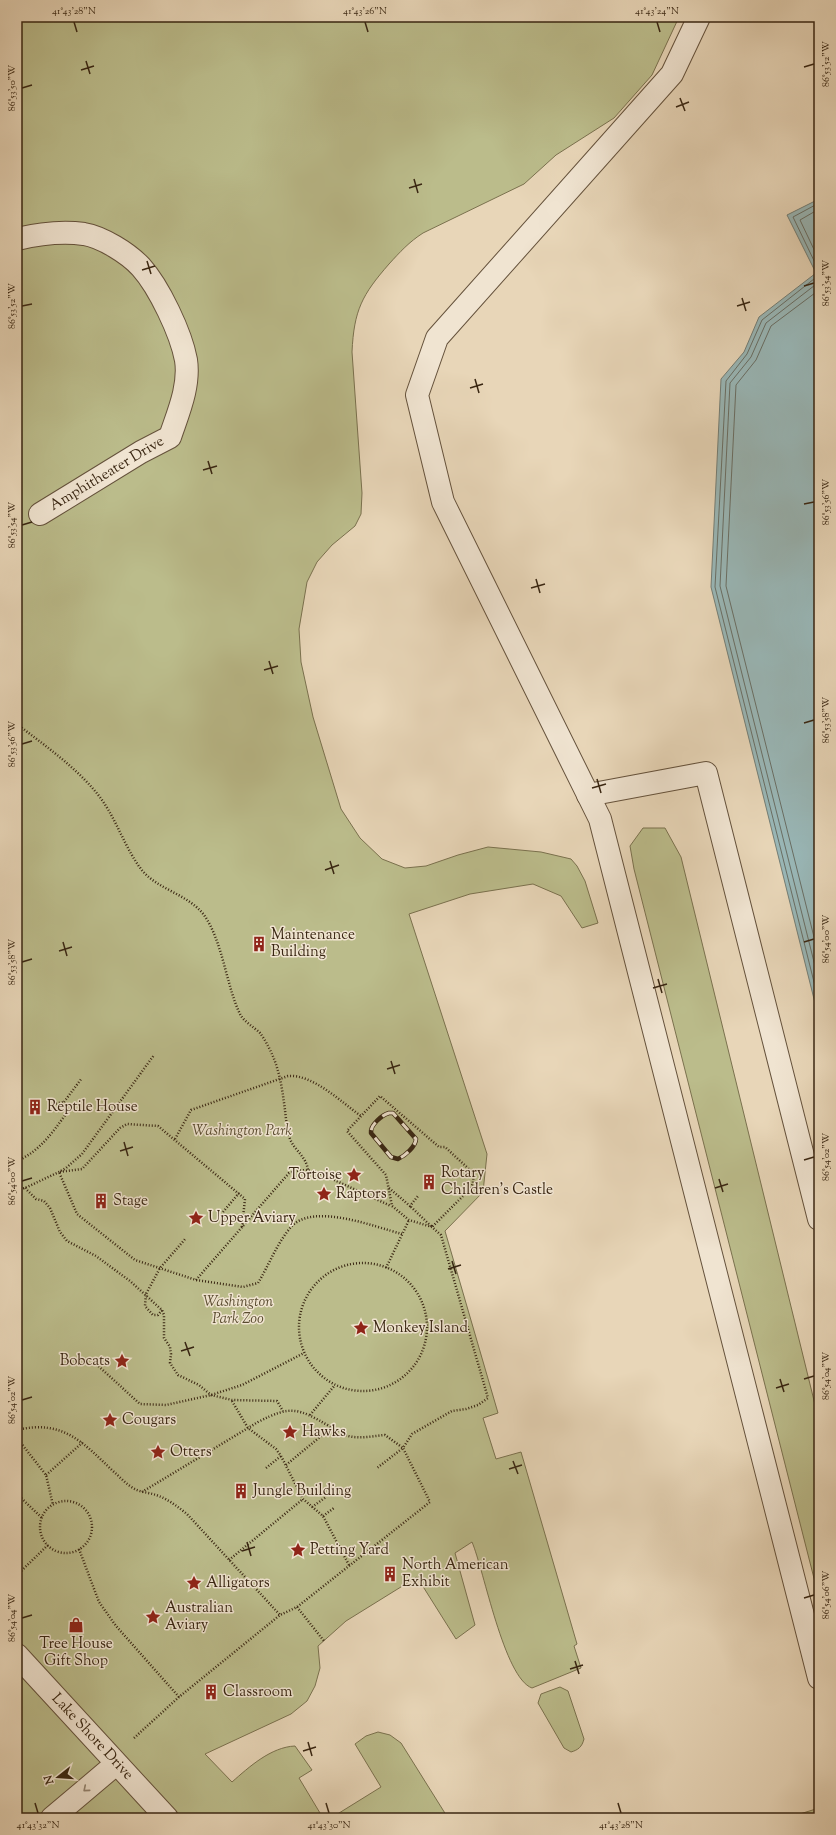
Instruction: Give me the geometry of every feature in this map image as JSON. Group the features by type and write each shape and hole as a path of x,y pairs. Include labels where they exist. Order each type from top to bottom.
{"street":[{"path":"699,17 672,74 437,338 417,395 443,502 600,819 819,1678"},
{"name":"Amphitheater Drive","path":"17,239 57,232 85,234 116,247 141,267 158,293 173,321 186,360 185,385 179,412 170,437 141,452 40,514"},
{"path":"588,795 706,773 819,1219"},
{"name":"Lake Shore Drive","path":"17,1655 167,1818"},
{"path":"52,1818 116,1764"}],"path":[{"path":"17,724 58,756 95,791 113,818 141,870 194,905 204,915 211,928 241,1016 259,1033 268,1046 281,1078 289,1134 294,1146 307,1162 308,1170"},
{"path":"17,1189 25,1188 59,1172 82,1154 154,1055"},
{"path":"175,1139 191,1110 244,1093 281,1078 296,1075 309,1079 361,1116"},
{"path":"53,1104 64,1102 82,1078"},
{"path":"392,1206 386,1175 347,1131 380,1096 439,1147 445,1147 471,1171 474,1182 471,1188 432,1227"},
{"path":"17,1161 33,1153 50,1135 66,1114 64,1102"},
{"path":"59,1172 82,1169 120,1128 127,1124 158,1126 245,1199 242,1227"},
{"path":"196,1280 289,1172 297,1170 308,1170 329,1176 392,1206 409,1220 432,1227"},
{"path":"59,1172 77,1214 135,1260 196,1280 243,1287 258,1283 287,1232 298,1221 304,1218 331,1216 402,1234"},
{"path":"25,1188 36,1199 44,1201 50,1208 60,1232 67,1241 96,1256 146,1294 162,1310 164,1315 164,1338 170,1347 170,1363 178,1375 199,1386 211,1395 232,1400 277,1401 283,1411"},
{"path":"377,1468 403,1448 412,1434 452,1411 478,1405 488,1398 441,1235 388,1188"},
{"path":"223,1212 239,1193"},
{"path":"410,1206 418,1196"},
{"path":"386,1268 409,1220"},
{"path":"162,1310 158,1315 153,1314 146,1306 146,1294 160,1268 186,1238"},
{"path":"351,1263 373,1263 394,1270 410,1283 422,1301 427,1322 425,1343 417,1362 403,1378 385,1388 364,1392 343,1389 324,1379 310,1364 304,1353 300,1345 298,1324 303,1303 314,1285 331,1271 351,1263"},
{"path":"94,1362 140,1404 166,1405 211,1395 242,1385 304,1353"},
{"path":"310,1415 335,1384"},
{"path":"232,1400 248,1428 276,1449 281,1456 303,1499 323,1516 349,1565"},
{"path":"134,1738 179,1697 280,1614 297,1607 430,1502 403,1448 385,1435 361,1438 348,1436 310,1415 292,1410 271,1415 142,1492"},
{"path":"17,1430 39,1426 61,1431 83,1442 130,1487 172,1502 187,1514 280,1614"},
{"path":"286,1465 332,1427"},
{"path":"17,1438 46,1475 53,1505"},
{"path":"46,1475 83,1442"},
{"path":"266,1468 281,1456"},
{"path":"17,1494 42,1518"},
{"path":"312,1507 326,1497"},
{"path":"17,1502 21,1498"},
{"path":"229,1560 303,1499"},
{"path":"61,1502 77,1504 89,1516 92,1524 88,1541 75,1552 58,1552 48,1545 41,1534 40,1526 42,1518 46,1510 53,1505 61,1502"},
{"path":"323,1516 334,1508"},
{"path":"17,1575 48,1545"},
{"path":"79,1549 99,1602 116,1626 179,1697"},
{"path":"297,1607 324,1641"}],"green space":[{"name":"Washington Park","path":"17,17 679,17 652,75 614,118 556,155 524,184 423,233 413,240 389,264 372,285 357,314 352,352 362,493 361,514 355,526 332,545 317,562 307,582 299,629 301,662 313,717 341,809 360,838 382,859 405,868 426,866 488,847 541,852 571,859 577,866 585,881 598,923 582,928 561,896 533,884 470,894 409,914 487,1154 483,1192 445,1231 498,1413 483,1418 496,1459 521,1452 577,1644 574,1646 581,1668 532,1688 522,1680 512,1665 504,1645 472,1542 455,1553 475,1625 456,1639 417,1577 346,1621 318,1646 320,1668 315,1686 307,1701 291,1714 205,1754 232,1782 253,1764 269,1754 286,1747 295,1746 312,1770 299,1778 323,1818 17,1818"},
{"path":"643,828 665,828 681,857 819,1421 819,1598 634,869 630,846"},
{"path":"560,1687 568,1691 584,1739 579,1748 571,1752 564,1748 538,1703 541,1694"},
{"path":"378,1732 390,1735 401,1743 448,1818 331,1818 381,1787 355,1744 366,1736"},
{"path":"819,1808 819,1818 787,1818"}],"water":[{"path":"819,199 819,1019 711,587 721,379 744,352 759,317 816,273 787,215"}],"railway":[{"path":"389,1113 393,1113 416,1139 416,1142 410,1150 398,1159 391,1157 371,1133 372,1127 377,1121 389,1113"}],"place":[{"name":"Maintenance Building","path":"259,944"},
{"name":"Reptile House","path":"35,1107"},
{"name":"Tortoise","path":"354,1175"},
{"name":"Rotary Children’s Castle","path":"429,1182"},
{"name":"Raptors","path":"324,1194"},
{"name":"Stage","path":"101,1201"},
{"name":"Upper Aviary","path":"196,1218"},
{"name":"Monkey Island","path":"361,1328"},
{"name":"Bobcats","path":"122,1361"},
{"name":"Cougars","path":"110,1420"},
{"name":"Hawks","path":"290,1432"},
{"name":"Otters","path":"158,1452"},
{"name":"Jungle Building","path":"241,1491"},
{"name":"Petting Yard","path":"298,1550"},
{"name":"North American Exhibit","path":"390,1574"},
{"name":"Alligators","path":"194,1583"},
{"name":"Australian Aviary","path":"153,1617"},
{"name":"Tree House Gift Shop","path":"76,1625"},
{"name":"Classroom","path":"211,1692"}],"park label":[{"name":"Washington Park Zoo","path":"238,1310"}]}
